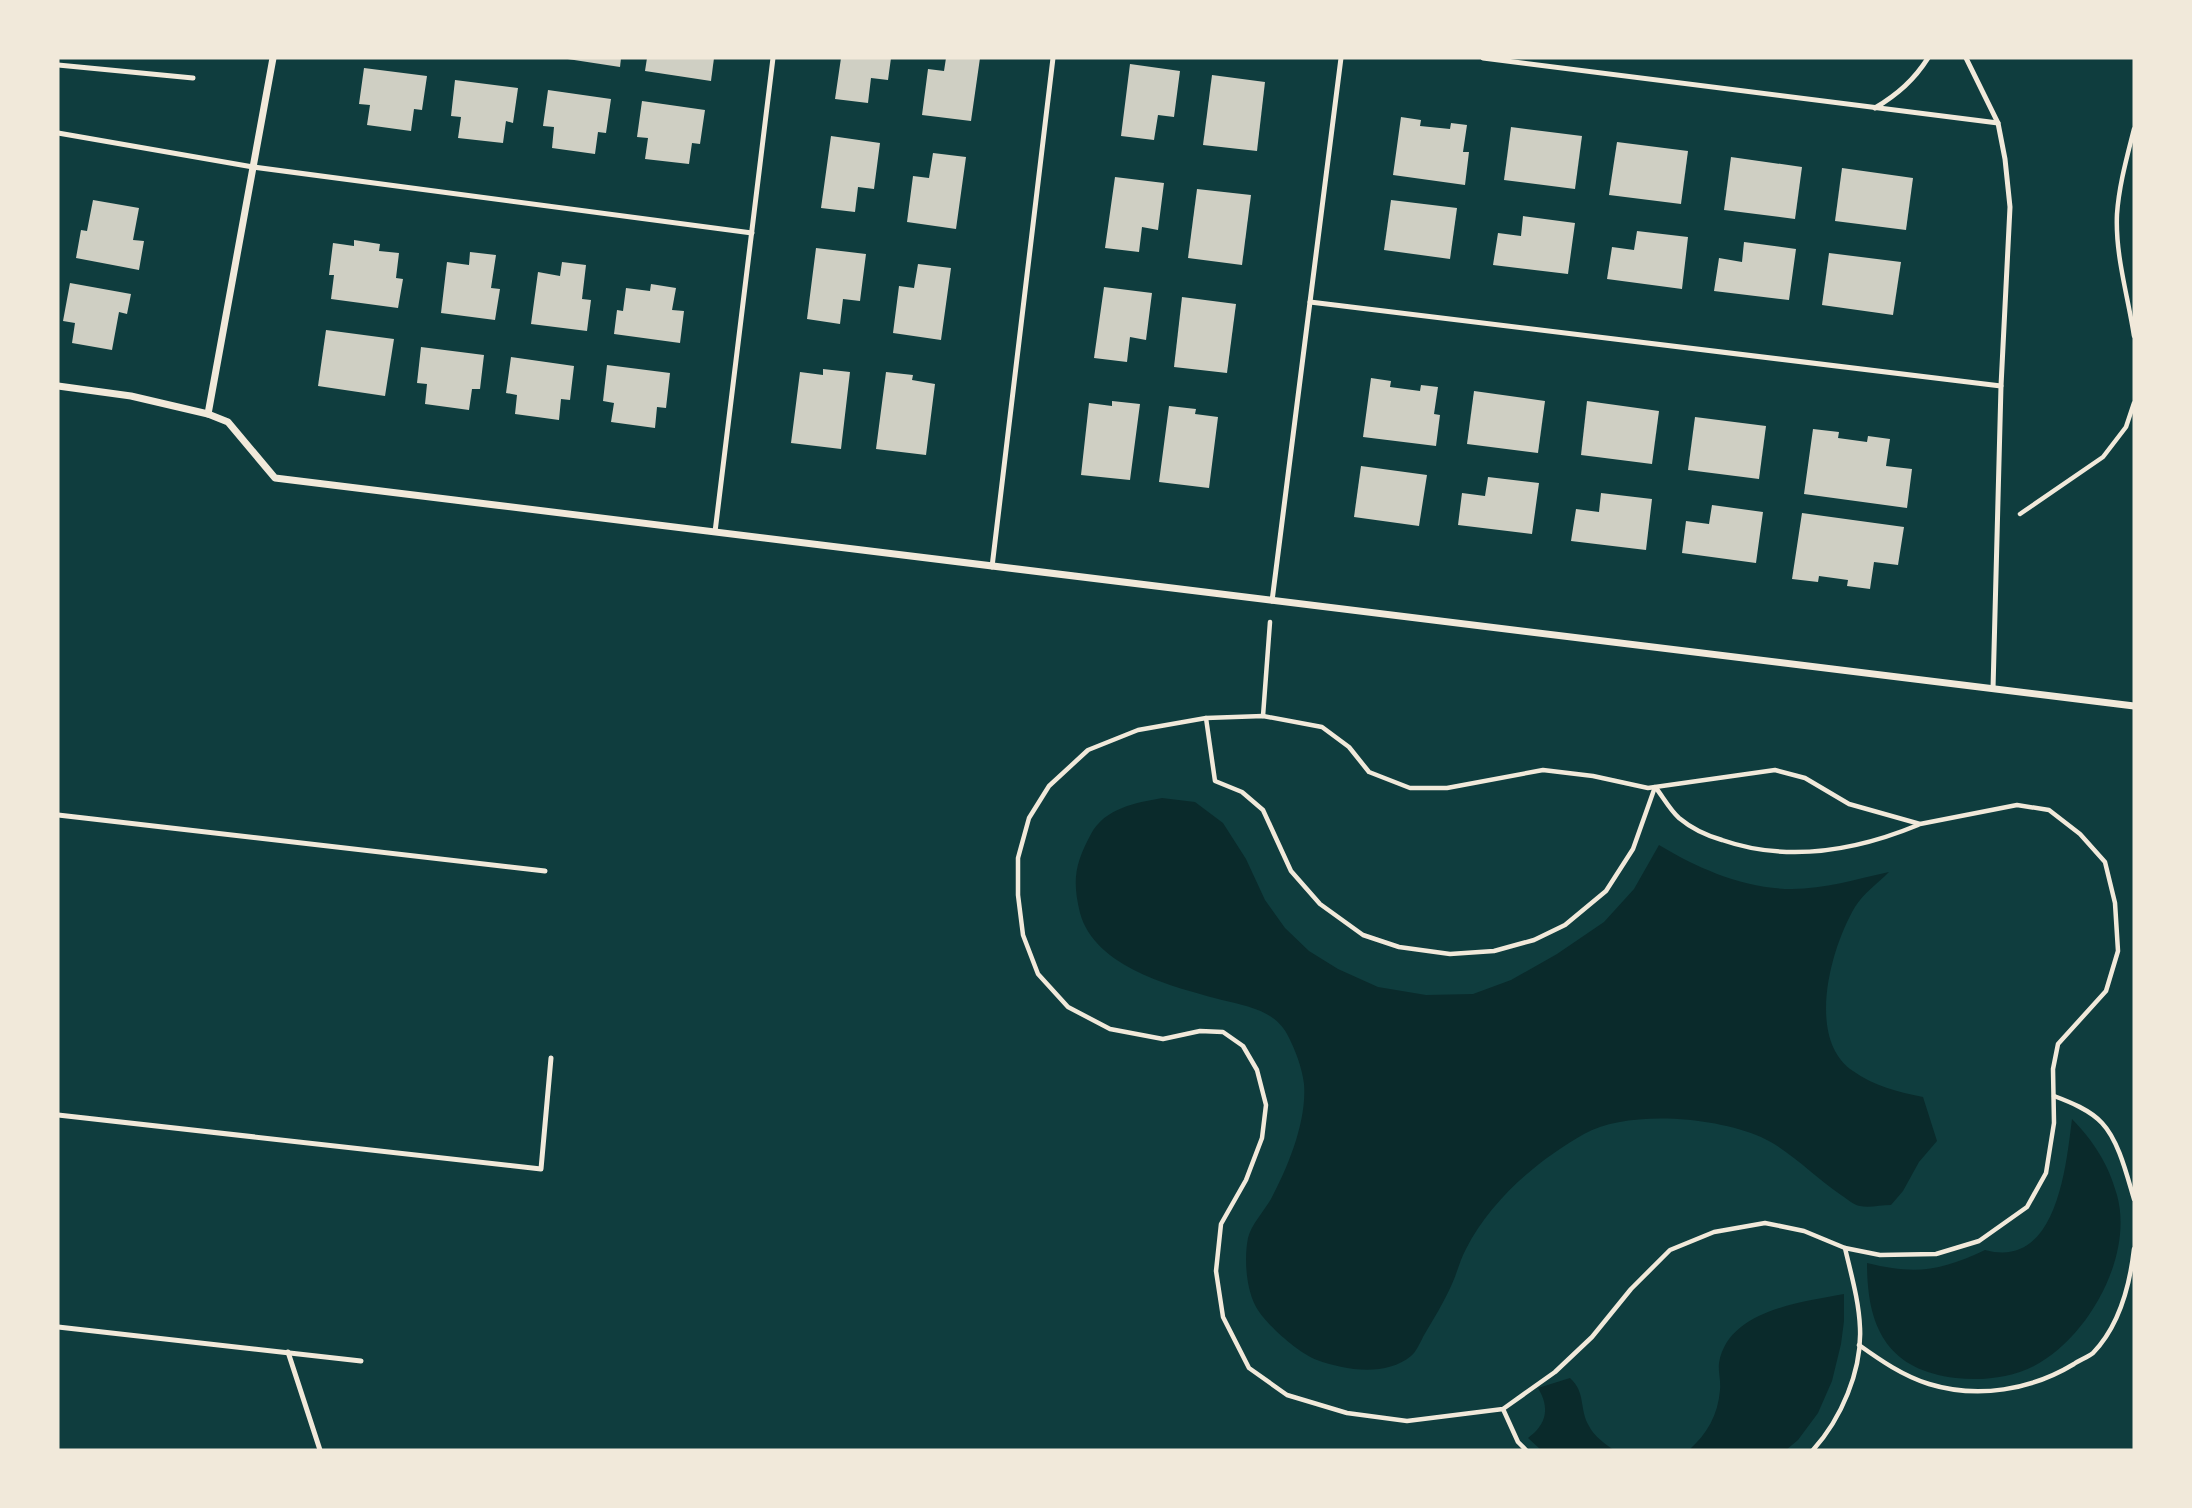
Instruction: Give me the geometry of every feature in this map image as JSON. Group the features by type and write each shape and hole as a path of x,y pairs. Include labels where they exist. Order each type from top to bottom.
{"street":[{"path":"208,414 273,58"},
{"path":"58,386 131,396 208,414 228,422 275,478 2134,706"}],"lane":[{"path":"715,533 773,58"},
{"path":"992,567 1053,58"},
{"path":"1272,601 1341,58"},
{"path":"1483,58 1998,123"},
{"path":"1875,107 1899,93 1920,71 1928,58"},
{"path":"1966,58 1998,123 2010,207 2001,386 1993,689"},
{"path":"58,65 193,78"},
{"path":"58,133 253,167 752,233"},
{"path":"1310,302 2001,386"},
{"path":"58,815 545,871"},
{"path":"58,1115 541,1169 551,1058"},
{"path":"58,1327 361,1361"},
{"path":"288,1352 320,1450"}],"path":[{"path":"2134,129 2122,178 2117,215 2120,260 2134,336"},
{"path":"1997,530 2103,457 2126,427 2134,403"},
{"path":"1263,716 1272,601"},
{"path":"1655,787 1679,818 1709,836 1747,849 1792,853 1830,851 1865,844 1920,824 2017,805 2049,810 2080,834 2105,862 2115,903 2119,951 2106,991 2058,1044 2053,1069 2054,1123 2046,1173 2026,1207 1979,1241 1936,1254 1880,1255 1845,1248 1804,1231 1765,1223 1714,1232 1670,1250 1631,1289 1592,1337 1555,1372 1503,1409 1407,1421 1347,1413 1287,1395 1249,1368 1223,1317 1216,1271 1221,1224 1246,1180 1262,1138 1266,1105 1257,1070 1244,1046 1223,1032 1200,1031 1163,1039 1110,1029 1068,1007 1038,974 1023,934 1018,895 1018,858 1029,818 1049,786 1088,750 1138,730 1206,718 1263,716 1322,727 1349,747 1369,772 1410,788 1447,788 1544,770 1593,776 1648,788 1726,775 1775,770 1805,778 1849,804 1920,824"},
{"path":"1206,718 1215,780 1242,792 1264,810 1291,871 1321,904 1363,935 1399,947 1450,954 1493,951 1534,940 1565,925 1606,891 1633,849 1655,787"},
{"path":"2054,1095 2078,1106 2103,1123 2120,1154 2134,1199"},
{"path":"1813,1450 1824,1438 1844,1404 1857,1363 1861,1329 1845,1248"},
{"path":"1859,1345 1889,1366 1929,1384 1972,1392 2011,1389 2054,1376 2092,1353 2113,1324 2130,1282 2134,1249"},
{"path":"1503,1409 1518,1441 1526,1450"}],"water":[{"path":"1162,798 1195,802 1223,823 1246,859 1265,900 1285,928 1309,951 1338,969 1378,987 1426,995 1473,994 1511,980 1557,954 1604,922 1634,889 1659,845 1723,876 1774,888 1816,887 1889,872 1858,902 1846,924 1831,968 1826,1016 1830,1038 1838,1056 1853,1071 1886,1088 1923,1097 1937,1141 1919,1162 1903,1191 1891,1205 1864,1207 1848,1200 1772,1143 1742,1130 1672,1119 1624,1121 1602,1126 1550,1156 1502,1198 1476,1231 1446,1297 1411,1356 1390,1367 1365,1370 1340,1367 1317,1360 1291,1344 1259,1312 1252,1298 1247,1272 1248,1238 1284,1173 1302,1113 1303,1078 1298,1058 1287,1034 1275,1019 1259,1010 1182,989 1119,961 1102,948 1088,932 1080,913 1076,891 1078,863 1097,825 1122,808"},
{"path":"2072,1119 2105,1163 2117,1195 2121,1219 2119,1244 2112,1269 2088,1316 2054,1353 2034,1366 2006,1376 1986,1379 1956,1378 1913,1366 1886,1342 1877,1325 1871,1307 1867,1263 1900,1269 1928,1269 1954,1263 1985,1250 2009,1252 2028,1245 2043,1230 2053,1210 2061,1186"},
{"path":"1844,1294 1841,1344 1832,1381 1818,1413 1798,1440 1786,1450 1689,1450 1706,1431 1714,1416 1720,1390 1719,1363 1725,1345 1736,1331 1751,1320 1788,1305"},
{"path":"1570,1378 1578,1389 1591,1430 1614,1450 1541,1450 1528,1438 1539,1427 1545,1415 1544,1402 1538,1388"}],"building":[{"path":"561,58 621,58 620,67"},
{"path":"647,58 714,58 711,81 645,71"},
{"path":"841,58 891,58 888,80 871,78 868,103 835,99"},
{"path":"946,58 980,58 971,121 922,115 928,69 944,71"},
{"path":"1130,64 1180,71 1174,117 1158,115 1154,140 1121,136"},
{"path":"364,68 427,76 422,110 414,109 411,131 367,125 370,105 359,104"},
{"path":"1212,75 1265,82 1257,151 1203,145"},
{"path":"455,80 518,88 513,123 506,121 503,143 458,138 461,117 451,116"},
{"path":"548,90 611,99 606,133 598,132 595,154 552,148 554,127 543,126"},
{"path":"642,101 705,110 700,144 692,143 689,164 645,159 648,138 637,137"},
{"path":"1401,117 1421,120 1420,126 1450,129 1451,123 1467,125 1463,152 1469,152 1465,185 1393,175"},
{"path":"1511,127 1582,136 1575,189 1504,180"},
{"path":"831,136 880,143 874,189 858,187 855,212 821,208"},
{"path":"1617,142 1688,151 1681,204 1609,195"},
{"path":"933,153 966,157 956,229 907,222 913,176 929,178"},
{"path":"1731,157 1802,167 1795,219 1724,210"},
{"path":"1842,168 1913,178 1906,230 1835,221"},
{"path":"1115,177 1164,183 1158,230 1142,227 1139,252 1105,248"},
{"path":"1197,189 1251,195 1242,265 1188,258"},
{"path":"93,200 139,208 133,240 144,241 139,270 76,258 81,230 87,231"},
{"path":"1391,200 1457,208 1450,259 1384,250"},
{"path":"1523,216 1575,223 1568,274 1493,265 1498,233 1521,236"},
{"path":"1637,231 1688,237 1682,289 1607,279 1612,247 1634,250"},
{"path":"354,240 380,244 379,251 399,253 396,278 403,279 398,308 331,299 334,275 329,275 333,243 354,246"},
{"path":"1744,242 1796,249 1789,300 1714,291 1719,258 1742,262"},
{"path":"816,248 866,254 860,301 843,299 840,324 807,319"},
{"path":"470,252 496,255 491,288 500,289 495,320 441,313 447,262 469,265"},
{"path":"1829,253 1901,262 1893,315 1822,305"},
{"path":"562,262 586,265 582,299 591,300 587,331 531,324 538,272 560,276"},
{"path":"918,264 951,268 941,340 893,333 899,286 914,288"},
{"path":"70,283 131,294 127,314 119,312 112,350 72,343 75,323 63,321"},
{"path":"651,284 676,288 672,310 684,311 680,343 614,334 617,310 623,311 626,288 650,291"},
{"path":"1104,287 1152,293 1146,340 1130,337 1127,362 1094,358"},
{"path":"1182,297 1236,304 1227,373 1174,367"},
{"path":"326,330 394,339 385,396 318,386"},
{"path":"421,347 484,355 480,389 472,389 469,410 425,404 427,384 417,383"},
{"path":"511,357 574,366 570,400 561,399 559,420 515,414 517,395 506,393"},
{"path":"607,365 670,373 666,408 657,407 655,428 611,422 614,403 603,401"},
{"path":"823,369 850,372 841,449 791,443 800,372 823,375"},
{"path":"886,372 913,375 912,380 935,384 926,455 876,449"},
{"path":"1371,378 1391,381 1390,387 1420,391 1421,385 1438,387 1434,414 1440,415 1436,446 1363,437"},
{"path":"1474,391 1545,401 1538,453 1467,444"},
{"path":"1112,401 1140,404 1130,480 1081,475 1089,403 1112,406"},
{"path":"1587,401 1659,411 1652,464 1581,455"},
{"path":"1169,406 1196,409 1195,414 1218,417 1209,488 1159,482"},
{"path":"1695,417 1766,426 1759,479 1688,470"},
{"path":"1813,429 1839,432 1838,438 1867,442 1868,436 1890,439 1886,466 1912,469 1907,508 1804,494"},
{"path":"1361,466 1427,475 1419,526 1354,517"},
{"path":"1488,477 1539,483 1532,534 1458,525 1462,493 1485,496"},
{"path":"1601,493 1652,499 1646,550 1571,541 1576,509 1599,512"},
{"path":"1712,505 1763,512 1756,563 1682,553 1686,521 1709,524"},
{"path":"1802,513 1904,527 1898,565 1874,562 1870,589 1847,586 1848,580 1819,576 1818,582 1792,579"}]}
